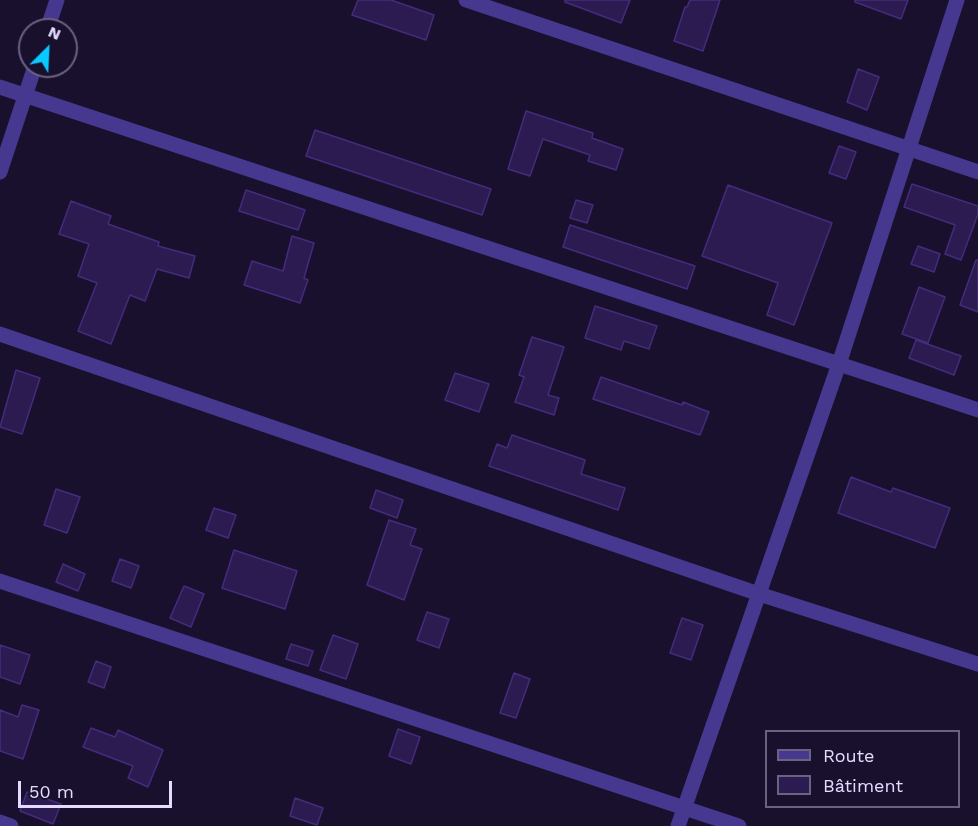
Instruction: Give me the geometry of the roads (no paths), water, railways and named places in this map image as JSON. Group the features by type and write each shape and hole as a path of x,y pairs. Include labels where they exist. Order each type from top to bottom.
{"street":[{"path":"51,18 57,0"},
{"path":"466,0 978,172"},
{"path":"678,826 839,364 957,0"},
{"path":"0,172 31,78"},
{"path":"0,87 978,410"},
{"path":"0,334 759,594 978,664"},
{"path":"0,581 739,826"},
{"path":"0,822 11,826"}]}
